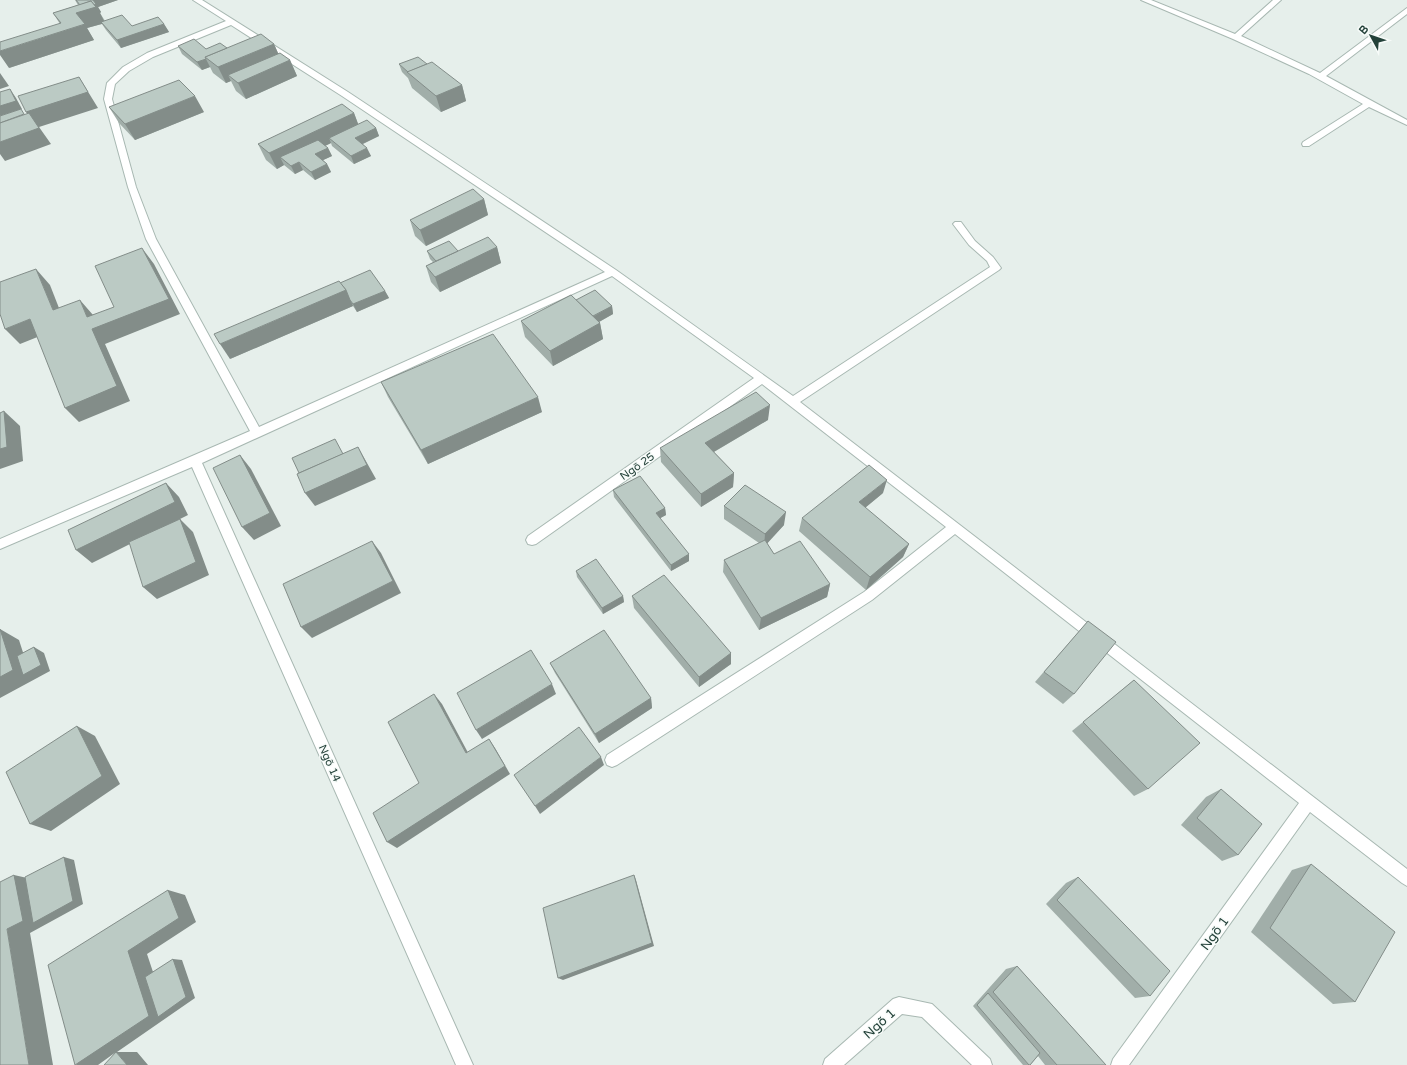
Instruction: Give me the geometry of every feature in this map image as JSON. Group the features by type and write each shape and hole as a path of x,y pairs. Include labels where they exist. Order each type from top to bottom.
{"street":[{"path":"196,0 345,94 612,272 762,378 1407,878"},
{"path":"1144,0 1236,37 1320,77 1407,123"},
{"path":"1236,37 1277,0"},
{"path":"1320,77 1407,10"},
{"path":"231,22 150,55 126,69 111,83 108,99 132,187 151,239 257,433"},
{"path":"1306,144 1369,104"},
{"path":"792,402 996,268 990,259 972,243 958,224"},
{"path":"0,544 195,461 612,272"},
{"name":"Ngõ 25","path":"532,540 762,378"},
{"name":"Ngõ 14","path":"195,461 465,1065"},
{"path":"612,760 868,596 954,528"},
{"name":"Ngõ 1","path":"1119,1065 1308,802"},
{"name":"Ngõ 1","path":"831,1065 899,1005 926,1010 984,1065"}],"building":[{"path":"76,0 93,0 96,4 94,5 91,1 80,5"},
{"path":"91,1 96,7 76,13 85,24 0,51 0,42 61,23 53,13"},
{"path":"122,15 132,26 158,17 164,24 117,40 101,22"},
{"path":"261,34 274,44 218,67 205,57"},
{"path":"194,39 206,49 220,43 227,48 197,62 178,46"},
{"path":"280,53 290,60 238,83 228,75"},
{"path":"418,57 427,64 408,72 399,64"},
{"path":"432,62 462,85 436,96 407,72"},
{"path":"79,77 88,92 26,112 18,96"},
{"path":"179,80 195,96 125,124 109,107"},
{"path":"10,89 16,101 0,106 0,92"},
{"path":"342,104 354,113 269,153 258,144"},
{"path":"21,109 24,114 0,123 0,116"},
{"path":"29,113 39,128 0,142 0,123"},
{"path":"367,120 376,128 355,138 367,148 351,156 329,138"},
{"path":"318,140 328,148 315,154 327,164 311,172 299,162 291,166 280,157"},
{"path":"473,189 484,199 420,230 410,220"},
{"path":"488,237 497,247 435,277 426,266"},
{"path":"449,241 458,251 436,261 427,251"},
{"path":"142,248 169,299 92,329 117,386 65,408 30,319 5,329 0,314 0,282 36,269 53,310 80,300 87,317 114,307 95,266"},
{"path":"370,270 385,291 353,304 346,290 340,283"},
{"path":"339,281 346,290 220,344 214,334"},
{"path":"595,290 612,306 593,316 576,300"},
{"path":"571,295 600,323 550,351 521,321"},
{"path":"493,334 538,397 421,450 381,382"},
{"path":"756,392 770,405 705,443 734,473 701,494 660,448"},
{"path":"4,411 7,447 0,449 0,413"},
{"path":"335,439 343,454 299,473 292,458"},
{"path":"358,447 367,465 305,493 297,474"},
{"path":"240,455 270,513 242,527 213,468"},
{"path":"869,465 887,480 859,502 909,544 870,577 802,518"},
{"path":"640,476 665,508 656,513 689,554 671,565 613,490"},
{"path":"166,483 175,502 76,550 68,530"},
{"path":"745,485 786,512 765,534 724,506"},
{"path":"180,519 196,562 143,587 129,542"},
{"path":"765,540 774,554 800,541 830,584 761,618 724,560"},
{"path":"372,541 393,581 301,627 283,584"},
{"path":"596,559 623,596 602,608 576,571"},
{"path":"664,575 731,653 699,677 632,596"},
{"path":"1088,621 1116,642 1074,694 1044,672"},
{"path":"0,629 13,670 0,677"},
{"path":"604,630 651,698 595,734 550,663"},
{"path":"34,647 41,665 23,675 17,656"},
{"path":"531,650 552,684 476,730 457,693"},
{"path":"1134,680 1200,743 1148,789 1083,722"},
{"path":"434,694 466,753 489,739 505,766 387,842 373,813 419,783 388,722"},
{"path":"77,726 102,776 30,824 6,772"},
{"path":"579,727 601,757 535,806 514,775"},
{"path":"1221,789 1262,824 1238,855 1197,818"},
{"path":"64,857 73,901 33,923 25,877"},
{"path":"1311,864 1395,932 1355,1002 1270,928"},
{"path":"14,875 23,921 7,929 29,1065 0,1065 0,882"},
{"path":"634,875 652,943 558,978 543,908"},
{"path":"1078,877 1170,971 1150,996 1057,900"},
{"path":"168,890 179,918 128,951 149,1016 75,1065 48,965"},
{"path":"173,959 186,997 158,1017 145,977"},
{"path":"1017,966 1106,1065 1057,1065 993,992"},
{"path":"988,993 1040,1053 1030,1065 977,1005"},
{"path":"116,1052 127,1065 104,1065"}]}
